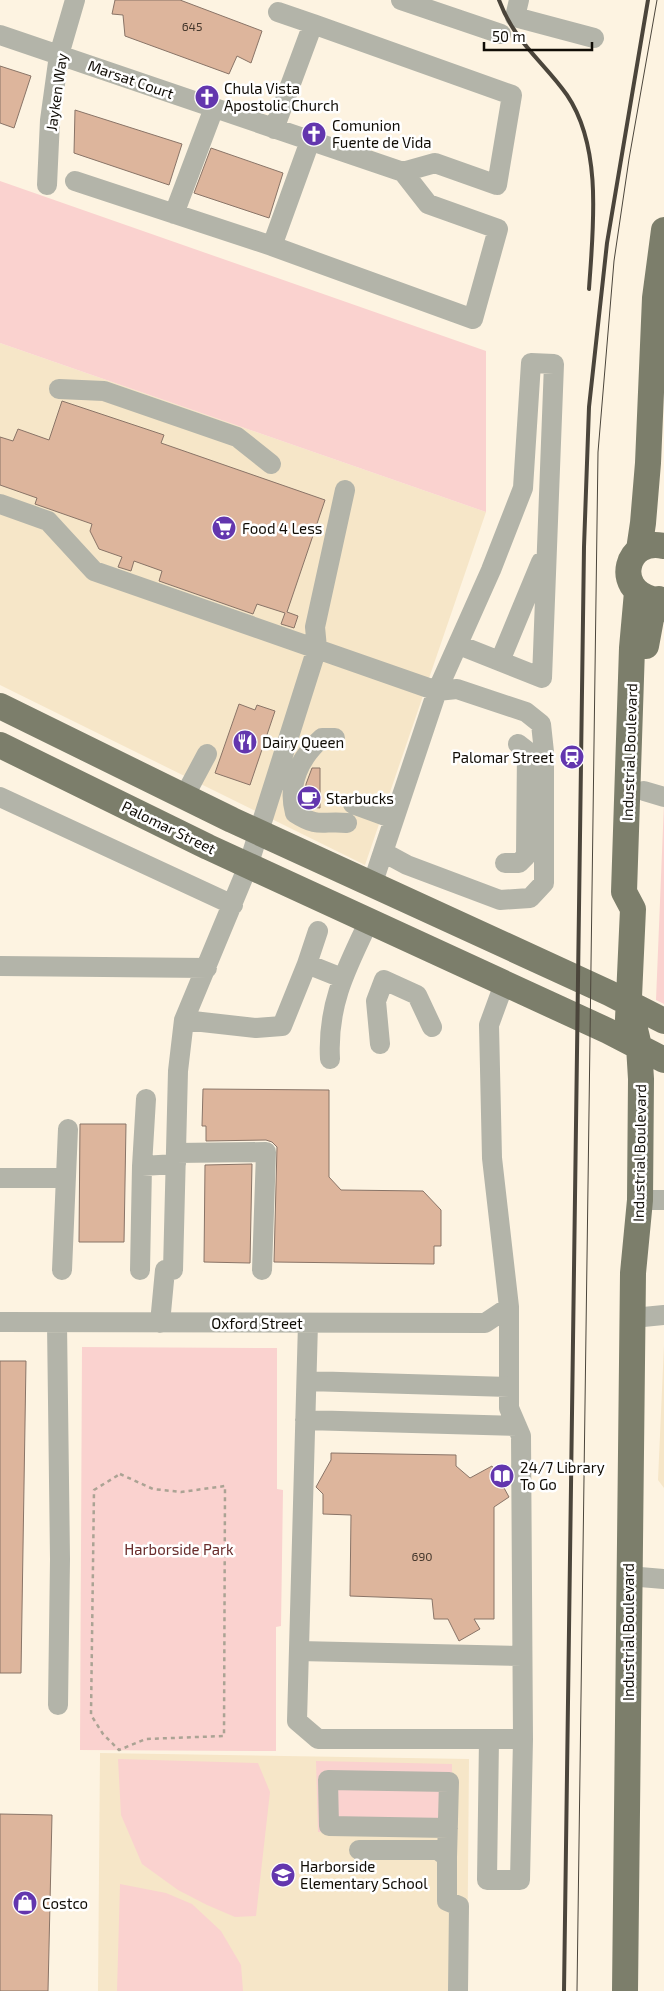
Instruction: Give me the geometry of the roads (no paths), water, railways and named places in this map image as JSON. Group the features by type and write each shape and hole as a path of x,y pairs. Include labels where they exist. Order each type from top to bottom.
{"main road":[{"name":"Industrial Boulevard","path":"654,596 632,586 628,571 633,555 651,548 643,524 648,463 655,298 664,230"},
{"name":"Industrial Boulevard","path":"648,463 664,536"},
{"name":"Industrial Boulevard","path":"633,909 642,897 654,794 646,645 654,596"},
{"name":"Industrial Boulevard","path":"633,1273 652,1200 632,1043 630,1004 633,909 624,892 632,648 654,596"},
{"path":"0,706 184,797 664,1021"},
{"name":"Palomar Street","path":"0,745 248,866 632,1043 664,1060"},
{"name":"Industrial Boulevard","path":"625,1991 628,1576 633,1318 633,1273 626,1217 632,1043"}],"street":[{"name":"Jayken Way","path":"47,185 50,120 59,55 75,0"},
{"path":"401,0 501,34"},
{"path":"519,0 515,17 594,38"},
{"path":"75,181 272,246 473,319 498,229 428,204 403,172 435,162 497,185 512,95 278,12"},
{"path":"274,129 313,24"},
{"name":"Marsat Court","path":"0,35 403,172"},
{"path":"174,214 214,108"},
{"path":"272,246 310,141"},
{"path":"372,885 437,691 492,570 523,488 532,363 554,364 542,678 459,646"},
{"path":"59,389 104,391 237,437 271,464"},
{"path":"523,488 548,492"},
{"path":"160,1323 169,1270 176,1158 178,1071 184,1020 248,866 317,648 316,627 345,490"},
{"path":"0,504 48,521 94,571 437,691 456,690 465,692 526,712 541,724 544,752 544,883 530,898 500,900 407,866 383,852"},
{"path":"500,661 546,550"},
{"path":"335,738 322,738 308,750 299,766 292,802 295,814 307,821 318,824 335,822 350,814 394,819"},
{"path":"505,863 519,863 526,856 527,751 518,744"},
{"path":"184,797 207,754"},
{"path":"0,797 233,905"},
{"path":"330,1060 328,1033 342,978 369,921"},
{"path":"184,1020 256,1028 282,1026 318,931"},
{"path":"307,964 342,978"},
{"path":"0,966 207,968"},
{"path":"380,1044 376,1001 384,980 417,995 432,1027"},
{"path":"489,1739 487,1880 520,1880 523,1739 521,1436 509,1408 509,1307 492,1158 489,1025 504,984"},
{"path":"140,1270 142,1166 146,1099"},
{"path":"62,1270 68,1129"},
{"path":"142,1166 176,1158 266,1152 262,1270"},
{"path":"0,1178 66,1178"},
{"name":"Oxford Street","path":"0,1322 57,1324 486,1323 509,1307"},
{"path":"633,1318 664,1316"},
{"path":"308,1323 297,1721 318,1739 523,1739"},
{"path":"57,1324 60,1559 58,1705"},
{"path":"307,1381 509,1387"},
{"path":"305,1420 517,1426"},
{"path":"628,1576 664,1578"},
{"path":"299,1650 522,1656"},
{"path":"448,1828 329,1826 328,1780 448,1782 448,1828 447,1901 459,1906 458,1991"},
{"path":"359,1850 438,1850 447,1857"}],"tram line":[{"path":"577,1991 598,452 614,261 629,159 657,0"}],"railway":[{"path":"499,0 521,40 567,95 578,116 586,139 593,189 589,289"},
{"path":"564,1991 584,547 589,407 607,243 648,0"}],"place":[{"name":"Chula Vista Apostolic Church","path":"207,97"},
{"name":"Comunion Fuente de Vida","path":"314,134"},
{"name":"Food 4 Less","path":"224,528"},
{"name":"Dairy Queen","path":"245,742"},
{"name":"Palomar Street","path":"572,757"},
{"name":"Starbucks","path":"309,798"},
{"name":"24/7 Library To Go","path":"502,1476"},
{"name":"Harborside Elementary School","path":"283,1875"},
{"name":"Costco","path":"25,1903"}],"park label":[{"name":"Harborside Park","path":"179,1549"}]}
